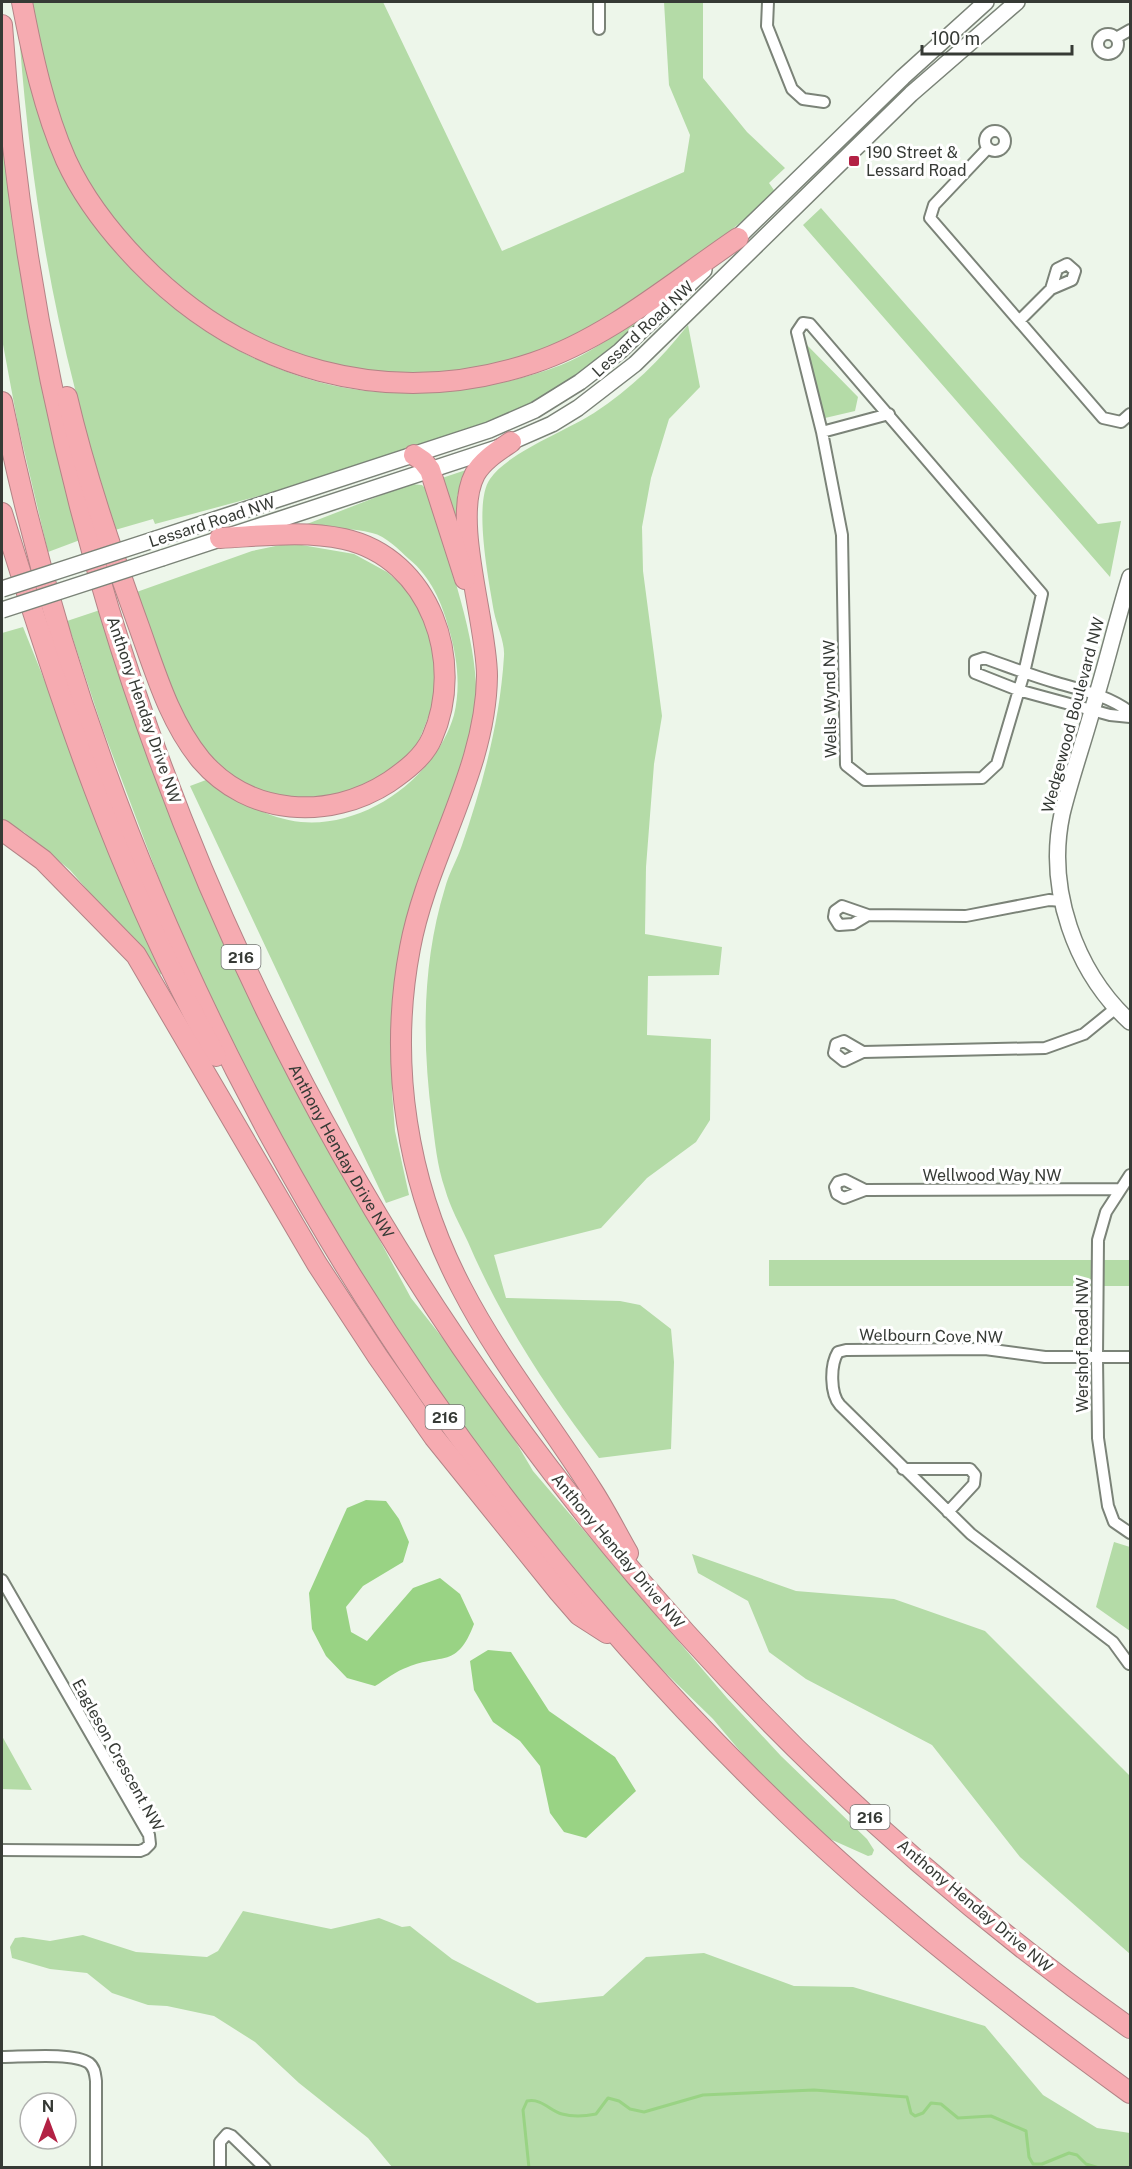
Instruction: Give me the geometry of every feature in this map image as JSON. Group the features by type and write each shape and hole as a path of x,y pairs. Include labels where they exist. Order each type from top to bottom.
{"highway":[{"path":"22,2 48,110 67,160 117,239 180,300 221,330 249,346 309,368 360,380 423,383 476,377 524,366 598,334 738,238"},
{"name":"Anthony Henday Drive NW","path":"2,25 18,193 56,408 106,599 170,790 233,942 296,1072 348,1169 423,1291 557,1479 651,1594 728,1679 817,1769 966,1903 1131,2028"},
{"path":"18,193 41,280 70,412 93,491 169,709 185,738 203,762 243,792 264,801 309,809 359,799 405,771 432,740 445,691 446,675 439,629 431,608 416,587 397,565 372,549 346,539 297,534 220,538"},
{"name":"216","path":"2,402 35,546 98,749 151,885 195,986 242,1083 288,1169 366,1299 428,1393 538,1540 627,1647 744,1772 850,1872 958,1963 1084,2060 1131,2093"},
{"path":"511,442 481,466 465,502 487,676 479,736 424,892 410,945 403,988 401,1079 406,1122 417,1171 437,1232 460,1286 504,1361 592,1491 651,1594"},
{"path":"414,454 423,460 430,470 481,633"},
{"path":"2,513 48,663 88,777 132,884 189,1008 240,1100 288,1169"},
{"path":"2,830 44,860 136,955 316,1264 378,1357 442,1446 559,1592 579,1615 627,1647"}],"main road":[{"name":"Lessard Road NW","path":"2,589 489,430 563,394 620,351 911,69 986,2"},
{"name":"Lessard Road NW","path":"2,610 511,442 578,408 627,371 917,88 1017,2"},
{"name":"Wedgewood Boulevard NW","path":"1131,577 1062,816 1059,862 1063,901 1079,953 1094,983 1131,1022"}],"street":[{"path":"599,2 599,29"},
{"path":"768,2 767,26 792,89 803,99 824,102"},
{"path":"1116,38 1131,30"},
{"path":"988,148 934,205 930,218 1103,418 1121,422 1131,414"},
{"path":"1019,321 1051,289"},
{"name":"Wells Wynd NW","path":"802,322 810,324 1042,594 1024,673 997,764 982,778 865,780 846,765 842,535 822,432 797,332 802,322"},
{"path":"822,432 889,414"},
{"path":"1131,712 1114,700 1097,694 1024,673 984,658 975,661 975,673 1018,690 1093,710 1131,717"},
{"path":"868,915 966,916 1049,900 1063,901"},
{"path":"863,1052 1045,1048 1083,1034 1116,1008"},
{"name":"Wershof Road NW","path":"1131,1175 1119,1189 1106,1212 1098,1240 1097,1357 1098,1438 1108,1506 1114,1522 1131,1533"},
{"name":"Wellwood Way NW","path":"865,1190 1119,1189"},
{"name":"Welbourn Cove NW","path":"1097,1357 1045,1357 985,1349 846,1350 838,1352 834,1364 834,1398 971,1534 1113,1642 1129,1664"},
{"path":"1097,1357 1131,1357"},
{"path":"903,1469 970,1469 975,1475 974,1484 948,1512"},
{"name":"Eagleson Crescent NW","path":"2,1850 140,1851 146,1849 150,1844 149,1835 3,1586"},
{"path":"2,2057 69,2058 89,2064 94,2070 96,2080 96,2168"},
{"path":"220,2168 220,2142 226,2134 232,2136 265,2168"}],"shaded area":[{"path":"32,2 383,2 502,251 684,172 690,135 669,85 664,2 703,2 703,78 747,132 785,168 769,183 776,193 696,259 640,300 555,348 507,363 424,375 371,373 347,369 305,357 263,340 224,319 187,293 153,264 122,231 96,195 67,138 49,80"},
{"path":"20,46 23,46 75,192 104,238 161,298 230,346 268,364 306,378 346,388 400,393 455,390 510,381 561,365 590,351 636,322 637,324 606,353 573,378 538,400 500,418 285,489 155,524 153,519 115,530 79,407 55,304 28,132"},
{"path":"2,128 24,284 44,387 80,540 48,552 18,425 2,339"},
{"path":"821,208 1098,524 1121,521 1110,577 803,225"},
{"path":"688,325 700,387 669,419 651,478 642,527 643,571 662,716 654,764 646,867 645,934 722,947 719,975 648,976 647,1035 711,1039 710,1120 696,1142 647,1178 601,1228 494,1255 506,1298 620,1301 640,1305 671,1329 674,1362 671,1449 599,1458 561,1406 511,1327 481,1271 447,1196 440,1172 429,1090 426,1031 428,973 437,916 477,799 494,728 502,680 503,645 494,612 482,524 485,490 498,469 509,460 594,413 633,384 656,362"},
{"path":"805,343 858,397 855,411 825,418"},
{"path":"469,469 457,496 457,525 442,478"},
{"path":"410,484 422,485 427,490 460,597 473,653 476,705 467,750 393,1024 392,1092 395,1131 409,1195 386,1203 190,786 206,780 263,812 288,820 325,822 350,817 373,807 395,794 415,778 432,759 445,738 454,715 458,682 452,640 435,591 417,566 382,537 357,530 308,528 307,524"},
{"path":"290,543 354,554 387,572 410,592 430,629 436,676 431,710 418,743 408,759 345,798 266,797 220,772 181,718 131,594 252,551"},
{"path":"100,610 110,648 145,747 226,949 251,1002 411,1298 490,1398 533,1471 727,1698 781,1756 867,1839 874,1850 872,1855 868,1856 821,1835 745,1757 713,1719 639,1647 524,1507 454,1414 327,1222 221,1024 168,903 102,727 67,621"},
{"path":"23,627 161,970 161,975 70,870 24,832 2,820 2,633"},
{"path":"769,1260 1130,1260 1130,1286 769,1286"},
{"path":"366,1500 386,1501 399,1519 409,1542 403,1562 363,1586 346,1607 351,1632 367,1641 413,1588 440,1578 460,1594 474,1624 468,1638 455,1654 404,1669 375,1686 347,1678 326,1656 312,1629 309,1593 347,1508"},
{"path":"1114,1542 1130,1547 1130,1631 1096,1607"},
{"path":"692,1554 796,1591 894,1599 985,1631 1130,1776 1130,1954 1020,1857 932,1745 806,1679 769,1652 748,1601 698,1573"},
{"path":"488,1650 511,1652 549,1711 615,1757 636,1791 586,1838 564,1832 550,1813 540,1766 520,1741 493,1722 474,1690 470,1661"},
{"path":"2,1736 32,1790 2,1789"},
{"path":"243,1911 331,1929 379,1918 402,1927 410,1926 452,1959 537,2003 603,1996 646,1957 704,1953 794,1986 853,1987 985,2026 1043,2095 1097,2128 1130,2133 1130,2167 392,2167 368,2138 299,2083 255,2042 214,2016 167,2006 148,2005 112,1993 87,1973 50,1969 12,1958 10,1947 15,1938 50,1941 83,1935 136,1952 207,1957 218,1951"}],"waterway":[{"path":"529,2168 523,2110 527,2101 537,2101 562,2114 579,2116 596,2114 608,2098 619,2101 630,2109 644,2112 703,2095 814,2090 907,2097 911,2113 915,2116 923,2113 931,2103 941,2104 958,2118 991,2116 1026,2131 1029,2157 1033,2164 1042,2164 1069,2153 1077,2155 1086,2164 1099,2168"}],"place":[{"name":"190 Street & Lessard Road","path":"854,161"}]}
